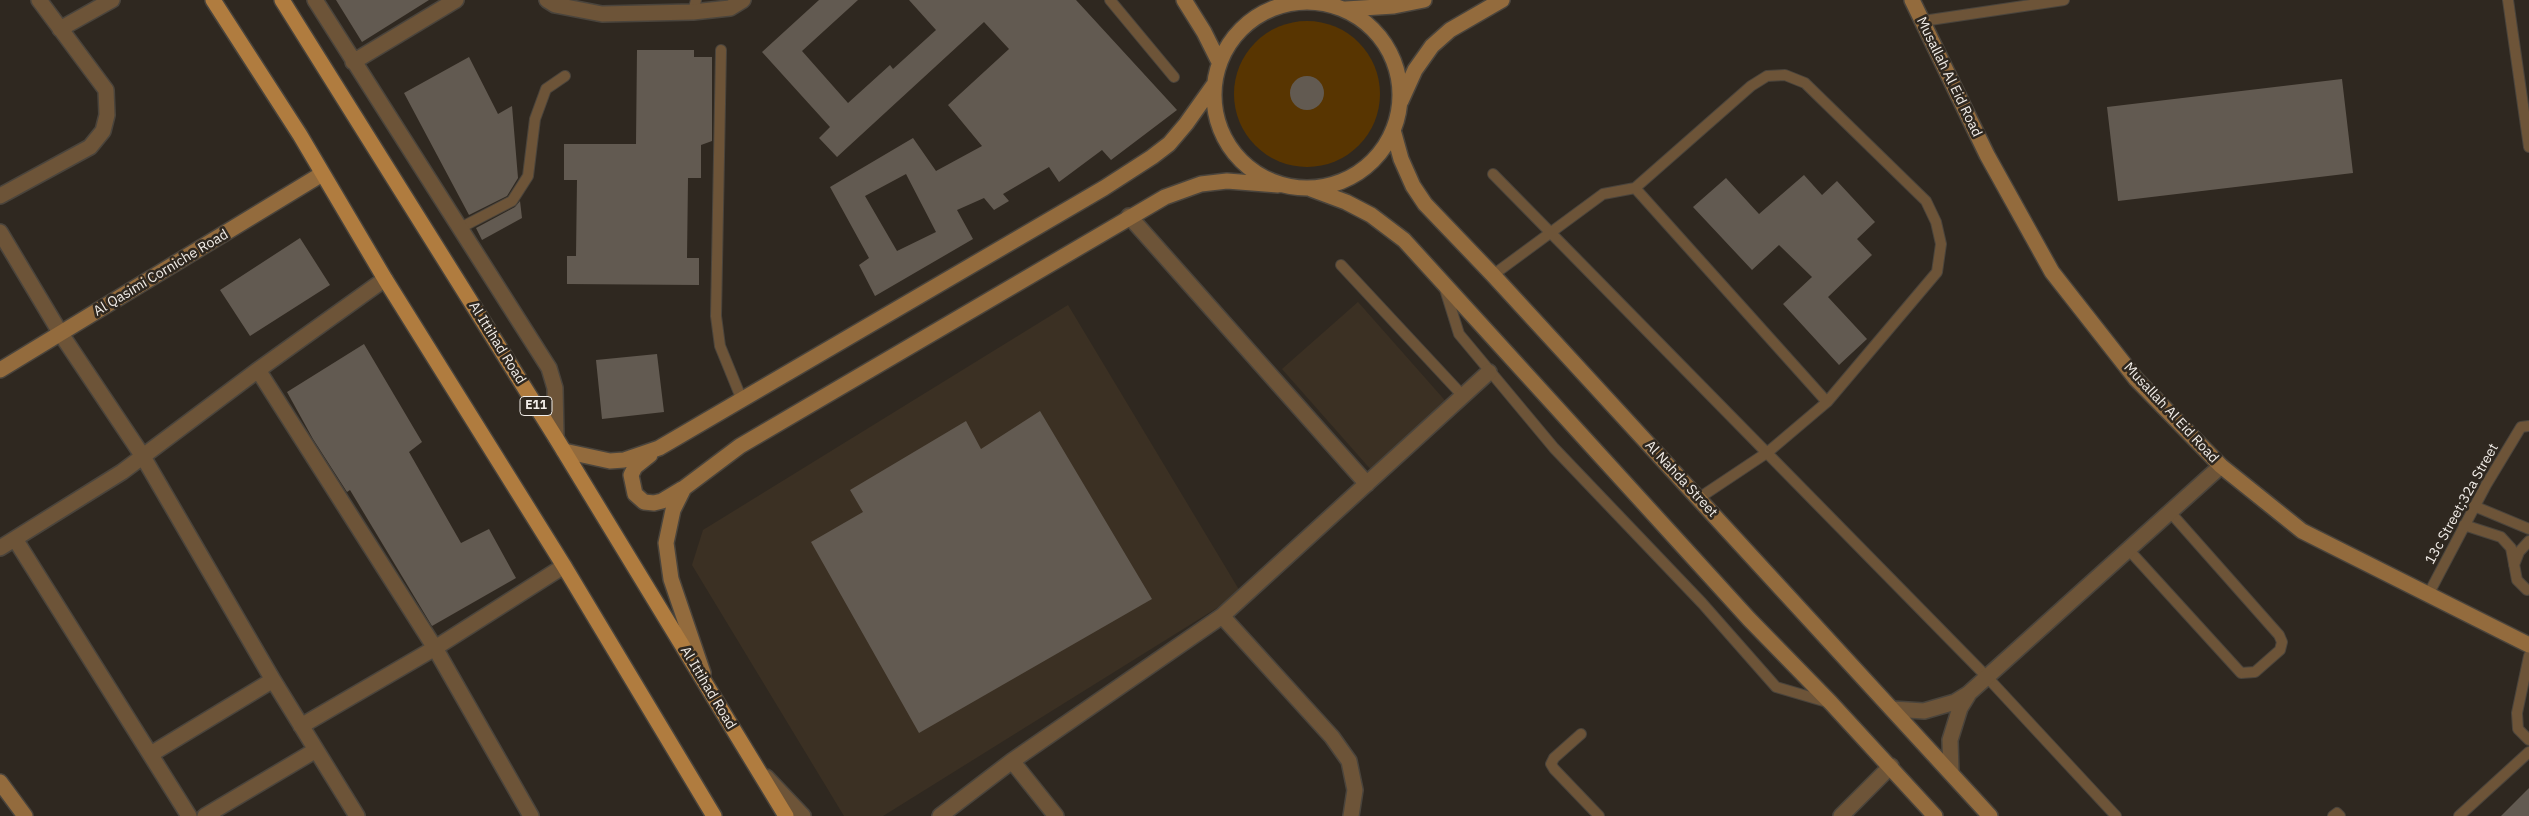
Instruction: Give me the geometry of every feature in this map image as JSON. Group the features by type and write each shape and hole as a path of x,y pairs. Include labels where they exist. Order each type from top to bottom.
{"main road":[{"path":"213,0 300,135 385,279 564,566 714,816"},
{"name":"Al Ittihad Road","path":"282,0 560,445 786,816"}],"street":[{"path":"0,196 90,147 103,131 107,115 106,90 39,0"},
{"path":"60,29 112,0"},
{"path":"315,0 549,368 555,388 560,445 610,461 624,460 659,448"},
{"path":"353,62 456,0"},
{"path":"547,0 555,5 602,14 694,6 730,8 743,0"},
{"path":"1184,0 1204,32 1219,62"},
{"path":"1346,9 1394,6 1424,0"},
{"path":"1312,189 1337,184 1361,172 1380,154 1393,130 1400,102 1415,70 1432,46 1450,30 1502,0"},
{"name":"Musallah Al Eid Road","path":"1912,0 1986,155 2052,272 2136,379 2221,466 2302,531 2529,645"},
{"path":"1278,184 1250,170 1228,146 1216,118 1213,86 1219,62 1229,42 1245,24 1264,10 1283,1 1317,1 1346,9 1370,25 1388,47 1398,73 1400,102"},
{"path":"1213,86 1169,144 1152,157 1104,188 659,448 635,467 631,475 635,494 644,502 662,502 740,446 1129,216 1165,197 1202,184 1227,181 1278,184 1312,189 1346,202 1386,224 1443,280 1749,619 1891,766 1935,816"},
{"name":"Al Nahda Street","path":"1393,130 1401,159 1413,186 1425,204 1699,498 1990,816"},
{"name":"Al Qasimi Corniche Road","path":"0,370 322,174"},
{"path":"1129,216 1367,484"},
{"path":"0,232 60,334 142,456 273,680 356,816"},
{"path":"0,548 122,472 258,370 385,279"},
{"path":"258,370 435,648 531,816"},
{"path":"940,816 1012,761 1222,616 1489,372"},
{"path":"1892,709 1924,711 1955,702 1968,694 2221,466"},
{"path":"684,488 673,510 666,543 671,579 707,686"},
{"path":"15,539 152,754 188,816"},
{"path":"301,726 435,648 564,566"},
{"path":"1222,616 1332,737 1349,761 1355,790 1351,816"},
{"path":"152,754 273,680"},
{"path":"1951,773 1950,740 1960,708 1968,694"},
{"path":"205,816 316,750"},
{"path":"1012,761 1056,816"},
{"path":"754,764 803,816"},
{"path":"1841,816 1891,766"},
{"path":"0,782 25,816"}],"lane":[{"path":"1110,0 1174,77"},
{"path":"1922,21 2064,0"},
{"path":"2508,0 2529,147"},
{"path":"721,50 716,316 720,346 742,400"},
{"path":"1493,275 1603,194 1635,188 1751,86 1767,76 1785,75 1805,83 1926,201 1936,222 1941,244 1937,272 1827,402 1768,452 1699,498"},
{"path":"460,228 512,201 528,176 535,119 546,88 565,76"},
{"path":"1493,174 1987,676 2116,816"},
{"path":"1635,188 1827,402"},
{"path":"1341,265 1463,396"},
{"path":"1443,280 1459,334 1554,448 1702,603 1776,687 1831,703"},
{"name":"13c Street;32a Street","path":"2428,595 2474,506 2525,426"},
{"path":"2474,506 2529,529"},
{"path":"2128,549 2237,670 2251,674 2267,661 2282,646 2279,635 2170,512"},
{"path":"2464,525 2501,537 2511,548 2517,580 2527,590"},
{"path":"2514,566 2519,552 2529,541"},
{"path":"2529,656 2517,713 2518,729 2529,740"},
{"path":"1581,734 1554,758 1552,764 1554,769 1599,816"},
{"path":"2459,816 2529,752"},
{"path":"2333,816 2337,813 2340,816"}],"shaded area":[{"path":"1307,21 1335,26 1359,42 1375,66 1380,94 1375,122 1359,146 1335,162 1307,167 1279,162 1255,146 1239,122 1234,94 1239,66 1255,42 1279,26"},
{"path":"1358,302 1449,405 1373,472 1282,369"},
{"path":"1068,305 1241,593 883,816 844,816 692,565 703,530"}],"building":[{"path":"336,0 429,0 362,42"},
{"path":"819,0 858,0 802,51 848,103 890,65 893,69 936,30 909,0 1076,0 1177,110 1111,160 1102,150 1059,182 1049,167 1003,194 1009,201 994,210 984,198 957,210 973,239 875,296 859,265 869,258 830,187 913,138 936,171 982,146 948,105 1009,49 984,22 837,157 819,138 830,127 762,52","holes":["906,174 936,232 897,251 865,196"]},
{"path":"637,50 694,50 694,57 712,57 712,141 701,145 701,178 688,178 687,258 699,258 699,285 567,284 567,256 576,256 577,180 564,180 564,144 636,144"},
{"path":"469,57 498,114 512,106 518,178 507,196 469,215 404,93"},
{"path":"1307,76 1319,81 1324,93 1319,105 1307,110 1295,105 1290,93 1295,81"},
{"path":"2342,79 2353,173 2118,201 2107,107"},
{"path":"1804,175 1822,195 1837,181 1875,222 1857,239 1872,255 1828,297 1867,339 1839,365 1783,304 1812,277 1779,245 1752,270 1693,207 1726,178 1759,214"},
{"path":"520,201 522,218 482,240 476,228 515,207"},
{"path":"300,238 330,285 250,336 220,290"},
{"path":"364,344 422,442 409,452 461,543 489,529 516,578 432,626 350,490 347,492 313,439 287,392"},
{"path":"657,354 664,412 602,419 596,360"},
{"path":"1040,411 1152,599 919,733 811,542 863,512 850,490 966,421 981,449"},
{"path":"2529,788 2529,816 2501,816"}]}
